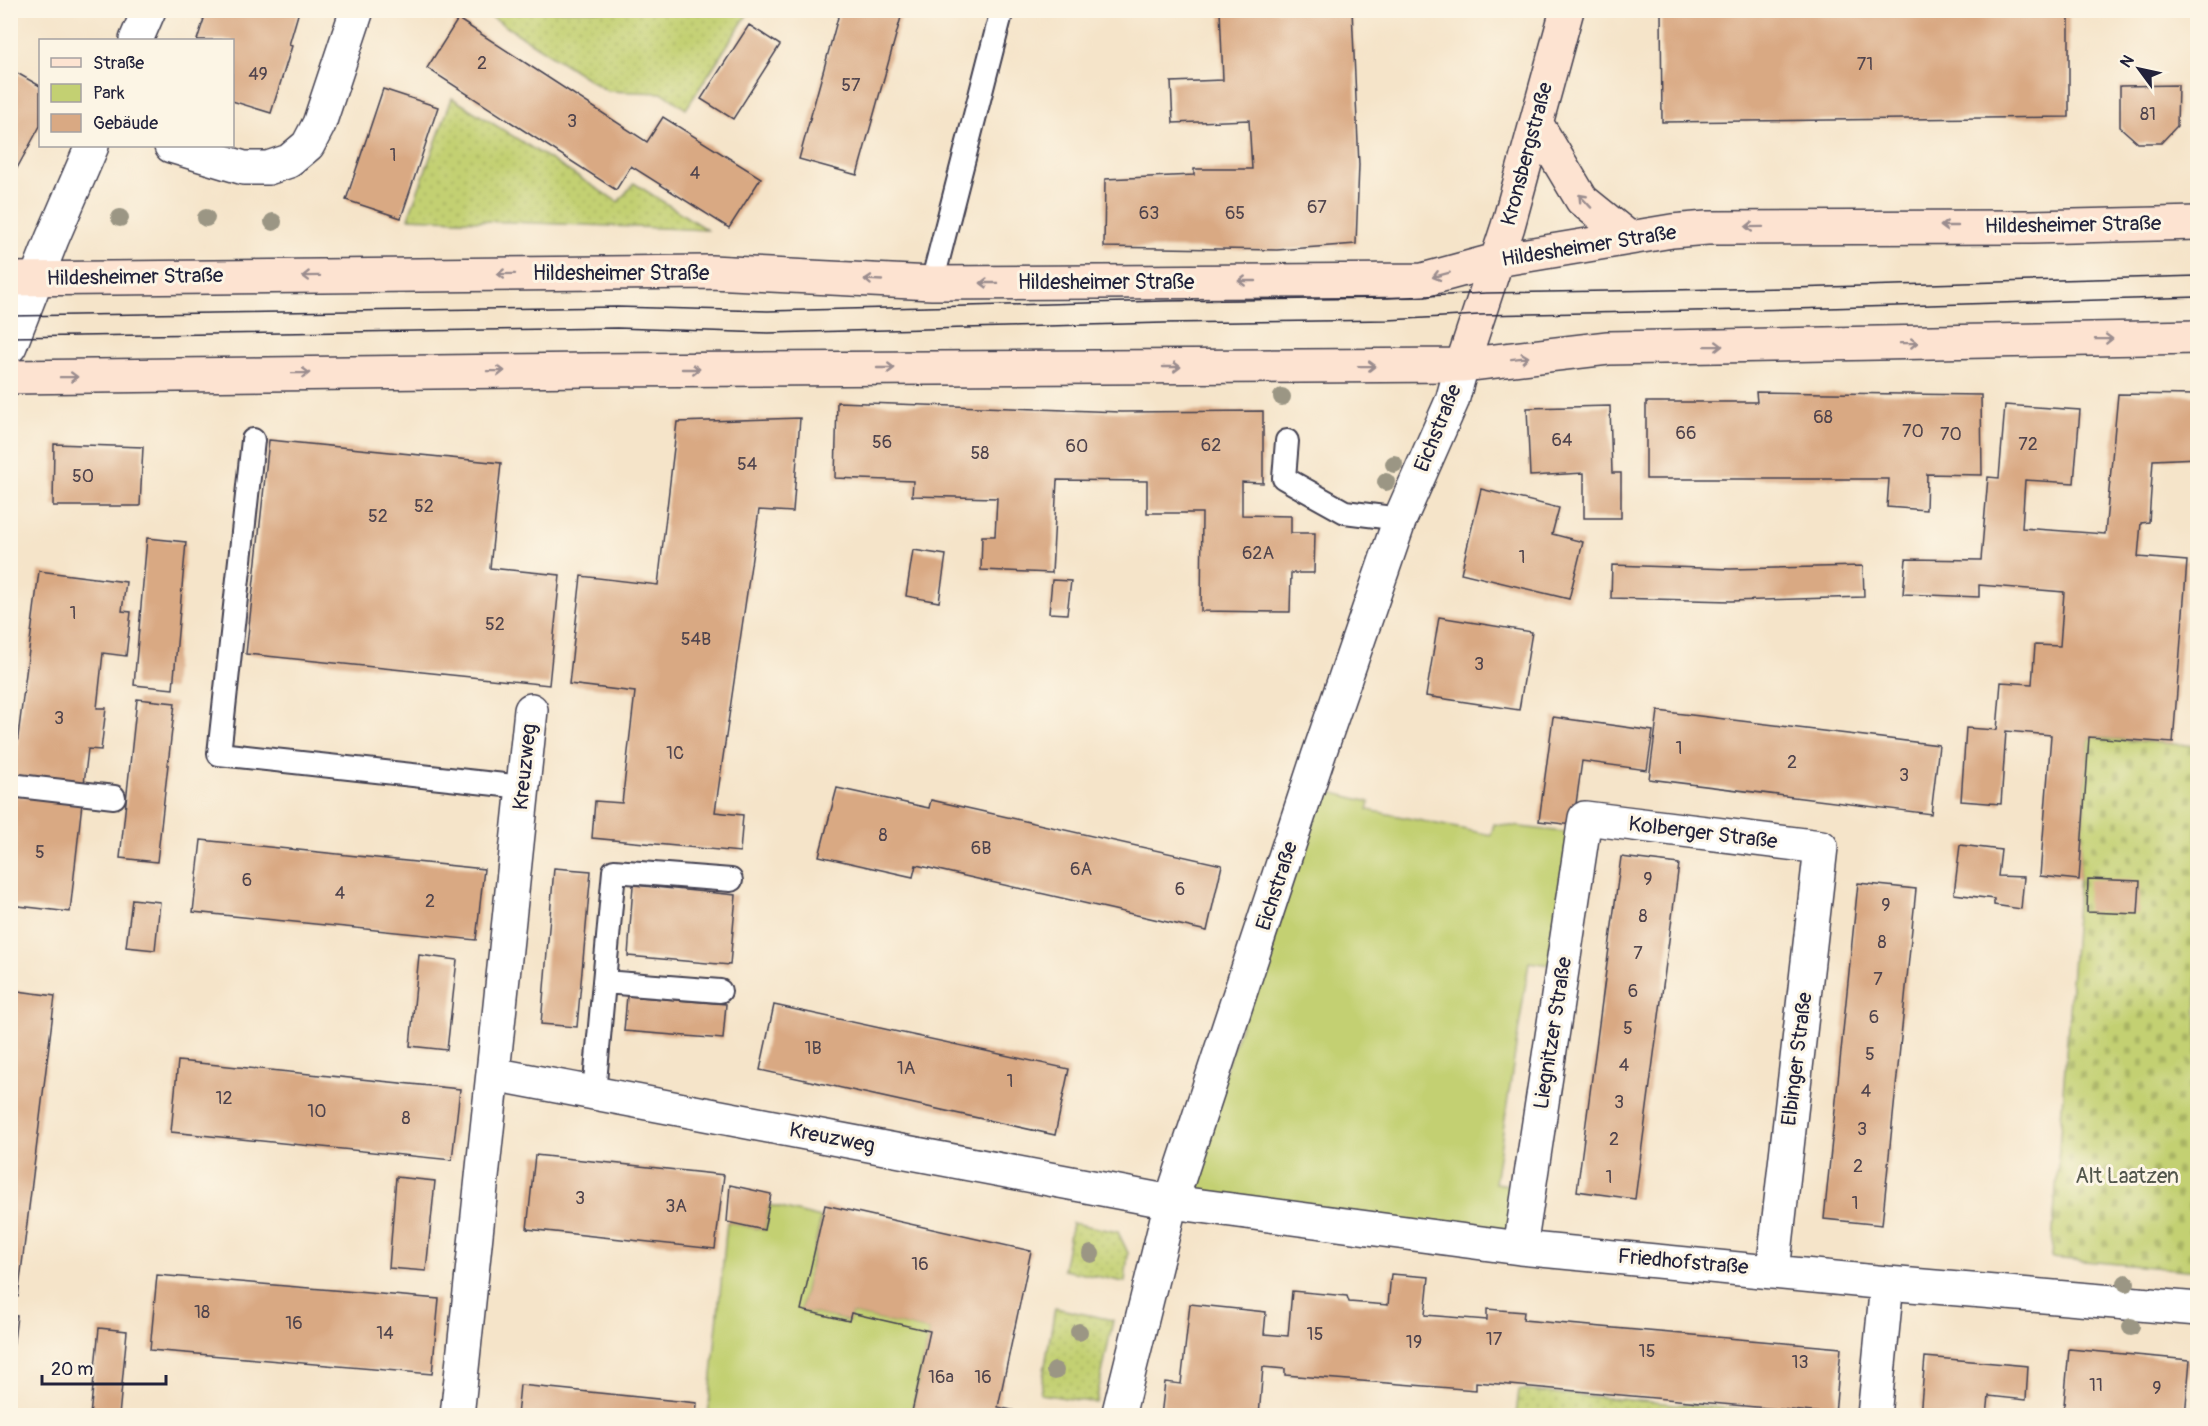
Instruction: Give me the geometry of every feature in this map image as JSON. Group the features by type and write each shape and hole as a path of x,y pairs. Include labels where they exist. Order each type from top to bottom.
{"main road":[{"name":"Kronsbergstraße","path":"1462,365 1497,260 1567,10"},
{"path":"1536,123 1582,200 1629,238"},
{"name":"Hildesheimer Straße","path":"23,279 711,272 932,283 1423,280 1497,260 1672,231 1707,228 2031,227 2198,223"},
{"path":"10,377 603,369 1462,365 1608,348 2198,337"}],"street":[{"path":"136,39 149,10"},
{"path":"174,147 244,168 268,168 289,161 308,145 319,124 357,10"},
{"path":"10,346 23,279 91,147"},
{"name":"Eichstraße","path":"1118,1416 1171,1202 1318,756 1400,519 1452,402 1462,365"},
{"name":"Kreuzweg","path":"457,1416 531,710"},
{"name":"Kolberger Straße","path":"1585,819 1821,847"},
{"name":"Liegnitzer Straße","path":"1520,1248 1585,819"},
{"name":"Elbinger Straße","path":"1773,1271 1821,847"},
{"name":"Kreuzweg","path":"493,1074 1171,1202"},
{"name":"Friedhofstraße","path":"1171,1202 1520,1248 1887,1283 2198,1309"},
{"path":"1874,1416 1887,1283"}],"lane":[{"path":"932,283 1002,10"},
{"path":"253,440 219,754 523,787"},
{"path":"1287,441 1284,478 1345,512 1400,519"},
{"path":"10,785 114,797"},
{"path":"594,1093 614,870 731,880"},
{"path":"604,982 720,990"}],"green space":[{"path":"738,10 747,15 686,109 663,93 607,91 482,11"},
{"path":"452,98 618,202 634,183 707,230 408,218"},
{"name":"Alt Laatzen","path":"2089,737 2197,746 2197,1271 2051,1258"},
{"path":"1322,790 1370,802 1368,810 1491,835 1494,824 1582,834 1559,966 1529,962 1495,1183 1526,1187 1518,1235 1181,1199"},
{"path":"769,1205 821,1218 801,1310 849,1321 851,1313 930,1331 911,1415 708,1416 727,1222 764,1230"},
{"path":"1072,1223 1118,1232 1128,1253 1125,1282 1063,1270"},
{"path":"1055,1308 1113,1320 1096,1403 1040,1394"},
{"path":"1519,1390 1788,1414 1788,1415 1516,1415"}],"building":[{"path":"201,10 299,11 289,45 292,46 271,113 234,102 234,39 197,39 204,19 199,17"},
{"path":"840,10 903,10 857,175 799,159"},
{"path":"1220,10 1352,10 1359,165 1356,244 1277,250 1104,247 1105,179 1194,175 1194,169 1252,169 1249,120 1173,123 1171,82 1223,80"},
{"path":"1661,10 2069,10 2069,117 1662,122"},
{"path":"458,19 647,142 663,117 761,178 729,228 631,166 616,190 427,68"},
{"path":"749,25 780,45 733,119 701,99"},
{"path":"10,69 39,85 39,128 10,181"},
{"path":"2178,85 2177,126 2161,143 2138,143 2120,127 2120,86"},
{"path":"383,89 438,107 401,218 346,200"},
{"path":"1756,392 1981,395 1982,475 1927,474 1926,510 1887,507 1889,479 1646,479 1646,402 1757,402"},
{"path":"2118,394 2198,395 2198,458 2153,460 2149,522 2141,523 2138,557 2187,561 2173,743 2089,737 2079,880 2040,876 2051,735 2006,731 2001,804 1961,801 1966,728 1997,730 2001,682 2032,684 2035,645 2060,646 2064,592 1979,585 1979,597 1903,594 1906,559 1981,560 1988,477 1999,478 2005,405 2080,410 2074,483 2025,480 2022,528 2105,534"},
{"path":"837,402 1121,412 1263,411 1263,483 1242,482 1242,515 1291,516 1291,533 1315,533 1314,573 1291,573 1290,612 1201,611 1202,513 1147,513 1147,481 1057,480 1052,573 981,570 982,536 995,536 997,498 912,496 913,481 835,478"},
{"path":"1610,406 1612,473 1621,473 1621,518 1584,518 1584,473 1530,476 1527,408"},
{"path":"800,418 793,512 759,510 715,812 743,815 740,852 592,838 595,801 622,803 635,692 569,684 581,576 658,585 677,422"},
{"path":"269,440 501,463 490,568 560,575 549,685 246,654"},
{"path":"54,444 143,447 140,506 53,506"},
{"path":"1481,489 1559,508 1552,534 1583,542 1569,599 1461,573"},
{"path":"147,538 186,542 173,689 134,685"},
{"path":"913,550 946,555 939,602 906,596"},
{"path":"1612,565 1730,569 1863,566 1864,597 1731,601 1611,598"},
{"path":"39,571 126,582 122,611 131,612 126,656 103,653 97,708 106,708 101,750 88,749 84,784 13,776"},
{"path":"1052,580 1071,581 1067,614 1049,613"},
{"path":"1439,617 1532,632 1519,710 1426,696"},
{"path":"137,699 175,703 157,862 120,858"},
{"path":"1658,711 1939,745 1931,814 1649,779"},
{"path":"1553,717 1653,731 1647,770 1582,761 1573,825 1539,821"},
{"path":"837,788 929,808 931,800 1222,865 1207,931 916,865 913,877 819,856"},
{"path":"10,795 82,803 70,912 10,905"},
{"path":"201,840 484,869 476,940 193,912"},
{"path":"1960,845 2001,850 1998,876 2024,877 2021,909 1994,905 1994,899 1954,894"},
{"path":"1621,857 1679,864 1635,1199 1577,1191"},
{"path":"554,868 591,871 577,1027 541,1024"},
{"path":"2088,879 2140,881 2138,914 2087,912"},
{"path":"1858,883 1916,889 1882,1225 1824,1219"},
{"path":"633,885 736,895 730,965 628,956"},
{"path":"132,899 160,902 155,950 126,947"},
{"path":"419,955 457,960 447,1050 410,1046"},
{"path":"10,990 55,996 18,1297 10,1296"},
{"path":"627,996 726,1004 723,1039 624,1031"},
{"path":"774,1005 1069,1069 1055,1135 760,1070"},
{"path":"178,1061 460,1089 452,1160 171,1132"},
{"path":"535,1155 724,1175 715,1249 527,1229"},
{"path":"396,1177 435,1181 426,1271 389,1268"},
{"path":"730,1185 771,1194 764,1230 727,1222"},
{"path":"825,1205 1031,1251 998,1407 1038,1416 911,1416 930,1331 851,1313 849,1321 801,1310"},
{"path":"1391,1274 1429,1277 1425,1315 1487,1320 1487,1309 1524,1312 1523,1320 1841,1348 1835,1414 1476,1382 1476,1390 1285,1375 1285,1369 1263,1367 1259,1416 1161,1416 1165,1382 1181,1384 1190,1304 1266,1312 1264,1334 1288,1336 1292,1291 1347,1296 1349,1302 1388,1305"},
{"path":"157,1275 439,1299 432,1374 150,1350"},
{"path":"10,1315 17,1316 12,1357 10,1357"},
{"path":"99,1328 127,1331 119,1416 90,1416"},
{"path":"2069,1349 2190,1360 2185,1416 2063,1416"},
{"path":"1925,1357 2028,1366 2026,1400 1989,1396 1987,1416 1920,1416"},
{"path":"520,1385 697,1403 696,1416 517,1416"}],"tram line":[{"path":"10,316 617,307 768,311 1388,298 1486,293 1792,288 2198,276"},
{"path":"10,337 617,328 768,333 1388,320 1479,315 1794,309 2198,297"}]}
